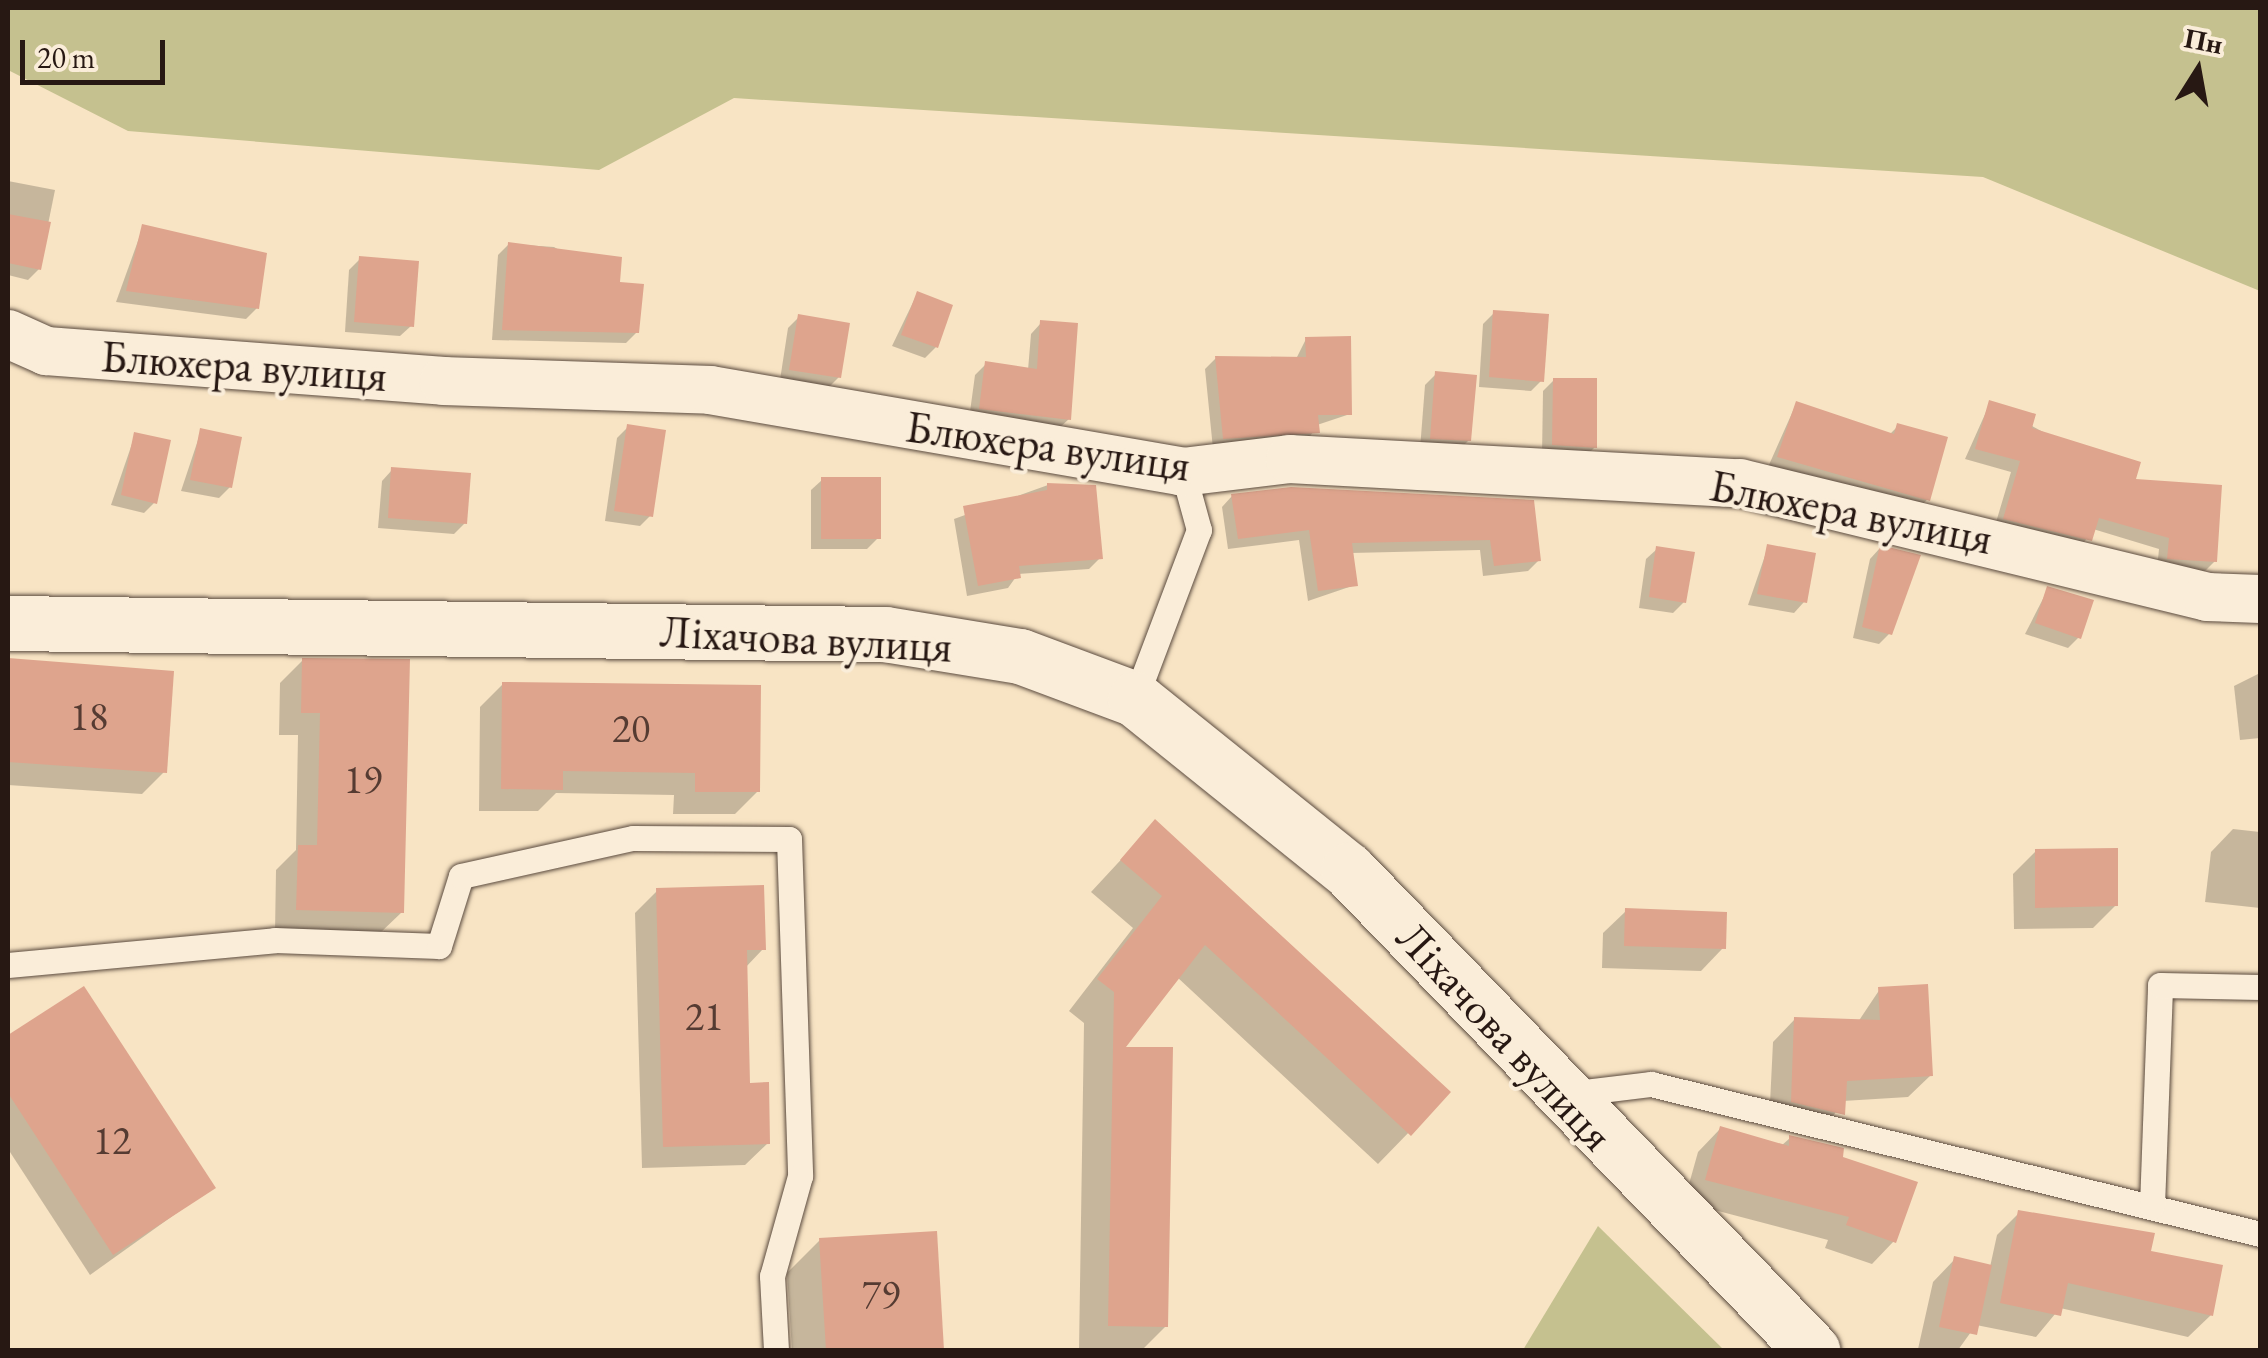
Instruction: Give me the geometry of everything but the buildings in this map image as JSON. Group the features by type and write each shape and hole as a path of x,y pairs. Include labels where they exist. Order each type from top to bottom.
{"street":[{"name":"Блюхера вулиця","path":"8,334 46,350 106,355 710,390 1182,472 1290,459 1740,483 2207,596 2260,599"},
{"name":"Ліхачова вулиця","path":"8,623 885,634 1020,656 1134,699 1348,870 1558,1095 1812,1350"}],"lane":[{"path":"1134,699 1198,530 1182,472"},
{"path":"8,965 275,940 440,946 462,876 633,838 789,840 800,1176 772,1276 776,1350"},
{"path":"2152,1206 2160,985 2260,986"},
{"path":"1558,1095 1651,1084 2260,1234"}],"shaded area":[{"path":"8,8 2260,8 2260,291 1983,177 734,98 599,170 128,131 8,70"},
{"path":"1598,1226 1724,1350 1523,1350"}]}
